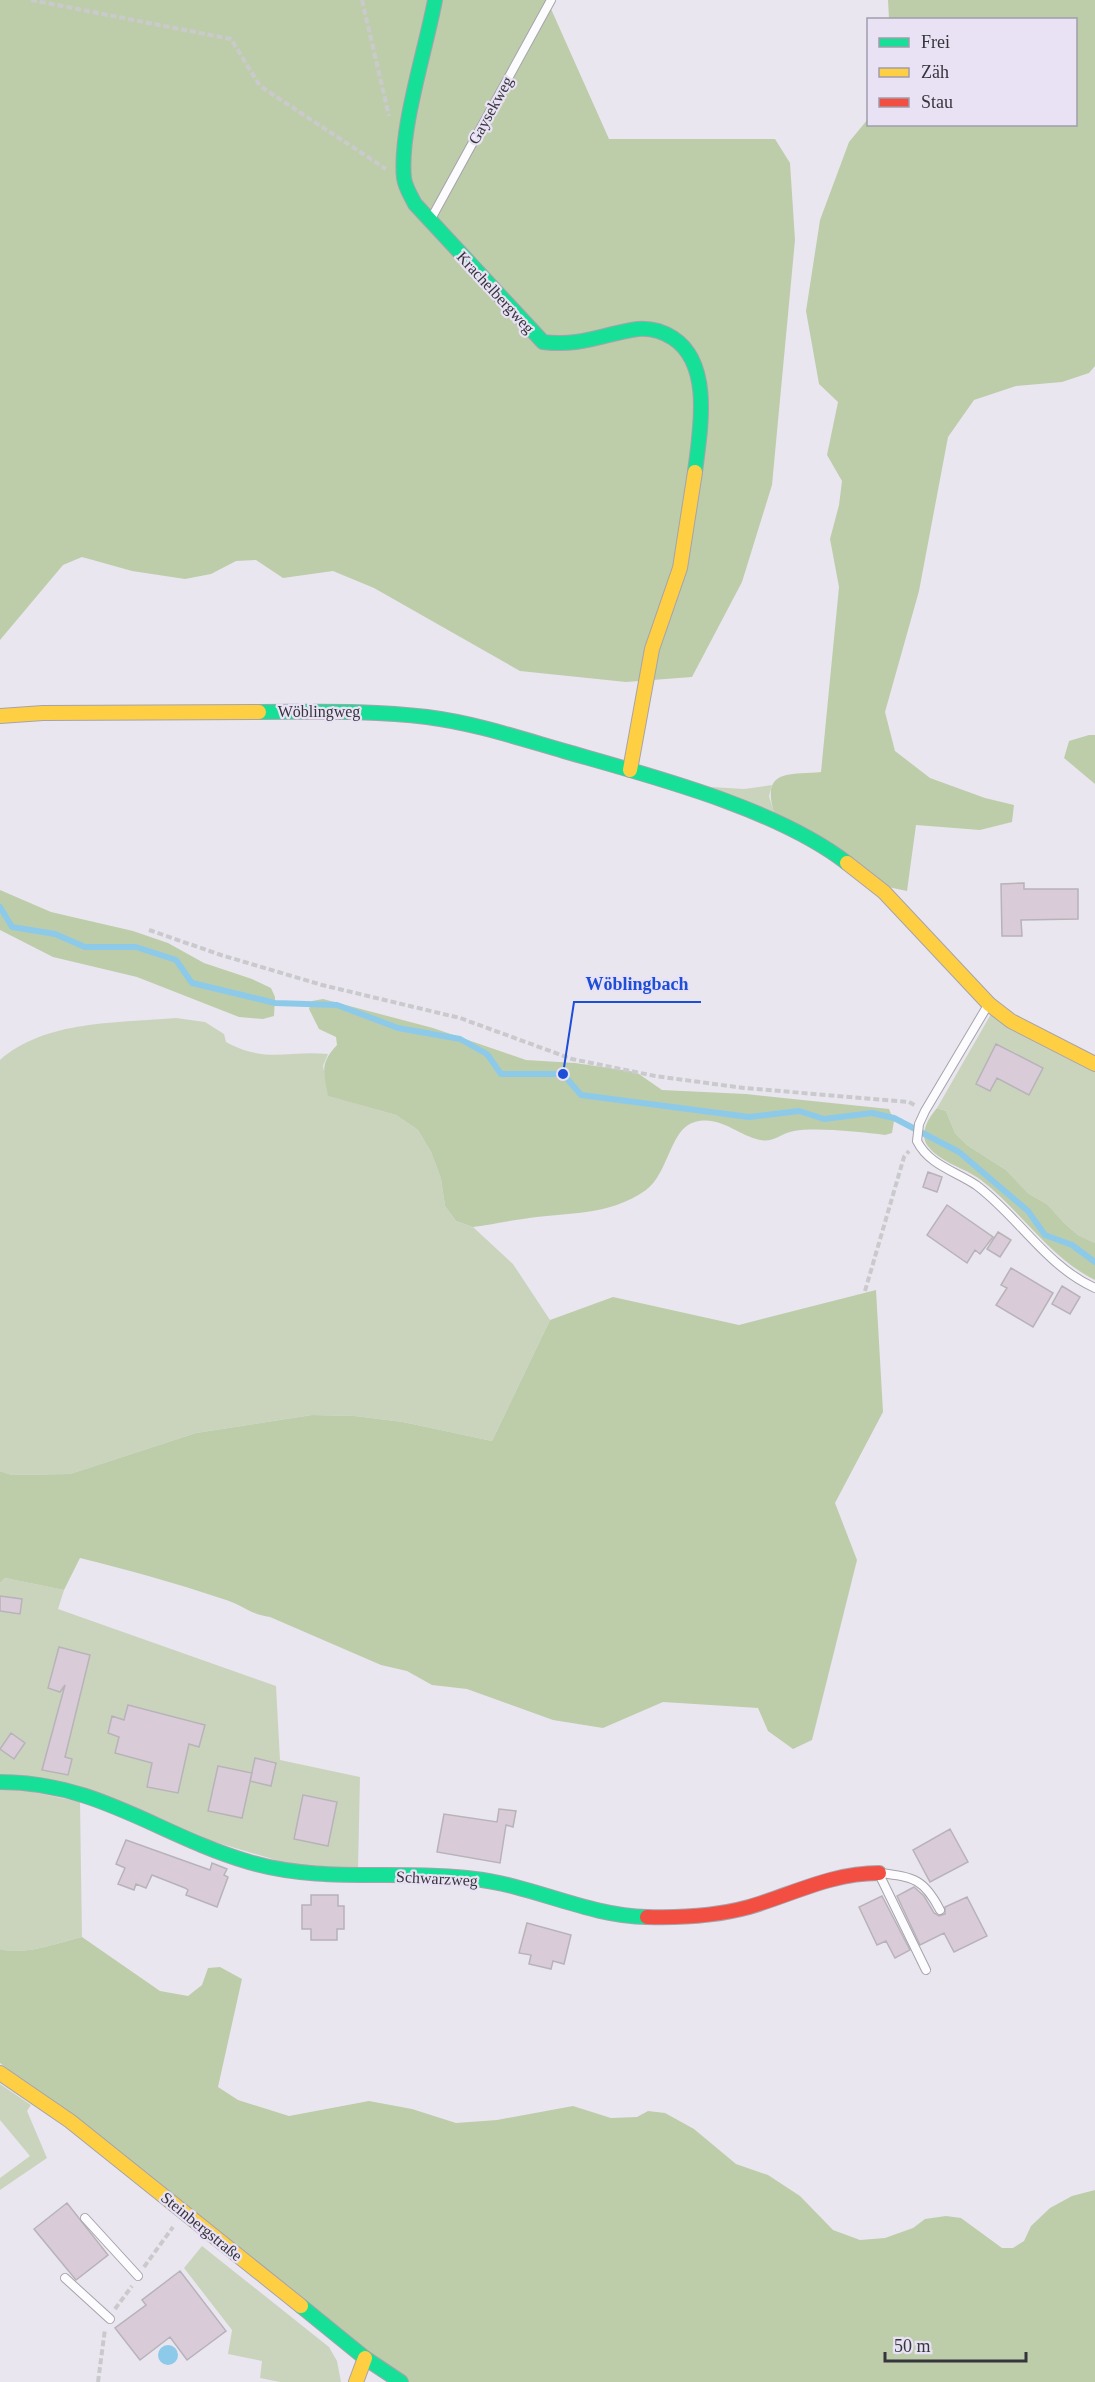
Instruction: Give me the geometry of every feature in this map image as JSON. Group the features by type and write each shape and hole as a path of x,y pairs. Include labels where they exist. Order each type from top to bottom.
{"street":[{"path":"404,181 411,118 435,0"},
{"name":"Krachelbergweg","path":"404,181 415,204 543,342 567,345 640,329 662,331 684,346 696,368 700,391 699,445 688,529 680,568 652,649 630,770"},
{"name":"Wöblingweg","path":"0,716 66,712 371,712 428,717 473,725 630,770 749,811 822,844 851,864 884,892 989,1004 1011,1021 1095,1064"},
{"name":"Schwarzweg","path":"0,1782 34,1781 66,1790 113,1806 220,1851 272,1868 299,1872 484,1880 606,1914 625,1917 720,1914 846,1875 879,1873"},
{"name":"Steinbergstraße","path":"0,2073 70,2121 365,2358 401,2382"},
{"path":"356,2382 365,2358"}],"lane":[{"name":"Gaysekweg","path":"429,220 551,0"},
{"path":"989,1004 925,1111 919,1124 918,1141 931,1159 975,1185 1058,1264 1095,1288"},
{"path":"879,1873 923,1884 929,1889 940,1910"},
{"path":"879,1873 926,1970"},
{"path":"85,2218 138,2276"},
{"path":"65,2278 110,2319"}],"path":[{"path":"32,0 231,39 260,86 404,181"},
{"path":"362,0 391,124"},
{"path":"149,930 221,956 322,985 460,1018 572,1059 655,1076 744,1088 909,1102 925,1111"},
{"path":"865,1291 904,1156 918,1141"},
{"path":"98,2382 103,2344 110,2319 183,2212"}],"green space":[{"path":"0,0 547,0 609,139 775,139 790,163 795,240 772,485 742,582 692,677 626,682 520,671 374,588 333,571 283,578 256,560 236,561 211,574 185,579 132,571 82,557 63,565 0,640"},
{"path":"888,0 1095,0 1095,366 1089,373 1062,382 1016,386 974,400 948,437 919,591 885,712 895,751 930,778 985,798 1014,805 1012,822 980,830 916,825 907,891 888,887 775,816 771,801 774,782 780,778 788,775 821,772 839,587 830,539 839,505 842,481 827,455 838,402 819,384 806,311 820,220 849,142 867,120 867,126 1077,126 1077,18 889,18"},
{"path":"1095,735 1095,784 1064,758 1069,741"},
{"path":"772,785 769,796 775,816 695,786 744,789"},
{"path":"0,890 51,912 133,931 168,943 204,963 252,979 271,988 275,997 274,1016 263,1019 239,1017 137,977 53,957 0,930"},
{"path":"323,999 433,1028 526,1060 575,1063 636,1072 662,1090 746,1094 889,1109 894,1121 892,1133 885,1135 839,1130 803,1130 789,1132 765,1141 752,1138 720,1123 695,1122 680,1133 654,1182 632,1199 586,1212 473,1227 456,1221 445,1206 441,1179 431,1152 418,1130 396,1115 328,1096 324,1069 327,1058 337,1045 336,1037 319,1029 309,1009 312,1001"},
{"path":"991,1014 1095,1072 1095,1243 1078,1235 1047,1204 1029,1194 1006,1170 967,1145 955,1133 946,1111 937,1108"},
{"path":"176,1018 205,1022 224,1034 226,1042 254,1053 328,1054 323,1066 329,1096 396,1115 418,1130 431,1152 441,1179 445,1206 456,1221 473,1227 513,1264 550,1320 492,1441 403,1422 355,1416 312,1415 196,1433 70,1474 12,1475 0,1471 0,1060 18,1047 38,1037 60,1030 107,1023"},
{"path":"937,1108 946,1111 955,1133 967,1145 1006,1170 1029,1194 1047,1204 1078,1235 1095,1243 1095,1280 1079,1271 1049,1247 981,1180 932,1151 924,1135 928,1120"},
{"path":"876,1290 883,1412 835,1503 857,1560 812,1740 793,1749 768,1731 758,1708 663,1702 603,1728 553,1720 467,1689 432,1685 407,1671 381,1665 229,1601 170,1582 80,1558 64,1590 5,1578 0,1583 0,1471 12,1475 70,1474 196,1433 312,1415 355,1416 403,1422 492,1441 550,1320 613,1297 739,1325"},
{"path":"5,1578 64,1590 58,1609 276,1686 280,1760 360,1777 358,1870 299,1867 0,1778 0,1583"},
{"path":"14,1788 80,1802 82,1937 30,1950 0,1949 0,1789"},
{"path":"82,1937 160,1991 188,1996 202,1985 208,1968 220,1967 242,1979 218,2087 238,2100 289,2116 369,2101 412,2109 456,2123 497,2120 573,2106 611,2118 637,2117 648,2111 665,2113 694,2129 736,2164 768,2175 800,2196 833,2230 860,2240 885,2238 913,2228 925,2219 946,2216 961,2218 1002,2248 1013,2248 1024,2241 1031,2226 1050,2208 1072,2196 1095,2190 1095,2382 406,2382 0,2063 0,1949 30,1950"},
{"path":"0,2084 31,2105 27,2111 47,2158 0,2190 0,2178 30,2156 0,2120"},
{"path":"202,2246 329,2347 337,2361 341,2382 280,2382 260,2378 262,2361 228,2354 232,2330 184,2268"}],"water":[{"path":"168,2345 175,2348 178,2355 175,2362 168,2365 161,2362 158,2355 161,2348"}],"building":[{"path":"1024,883 1024,889 1078,889 1078,919 1021,920 1022,936 1002,936 1001,884"},
{"path":"996,1044 1043,1068 1029,1095 997,1078 990,1091 976,1084"},
{"path":"928,1172 942,1177 937,1192 923,1187"},
{"path":"947,1205 993,1237 980,1254 975,1250 967,1263 927,1235"},
{"path":"998,1232 1011,1240 1000,1257 987,1249"},
{"path":"1011,1268 1053,1293 1033,1327 996,1305 1007,1288 1001,1285"},
{"path":"1062,1286 1080,1297 1070,1314 1052,1304"},
{"path":"0,1596 22,1599 20,1614 0,1611"},
{"path":"59,1647 90,1655 65,1757 72,1759 68,1775 42,1770 65,1685 60,1692 48,1688"},
{"path":"128,1705 205,1725 199,1747 189,1744 178,1793 147,1787 152,1763 115,1753 119,1737 108,1733 112,1716 124,1720"},
{"path":"11,1733 25,1743 14,1759 0,1749"},
{"path":"255,1758 276,1763 271,1786 250,1781"},
{"path":"218,1766 252,1773 242,1818 208,1811"},
{"path":"303,1795 337,1802 328,1846 294,1839"},
{"path":"499,1809 516,1811 513,1827 506,1825 500,1863 437,1852 444,1814 497,1822"},
{"path":"950,1829 968,1862 930,1882 913,1850"},
{"path":"126,1840 210,1870 212,1863 227,1869 224,1875 228,1877 217,1907 186,1895 188,1890 185,1888 152,1875 146,1888 136,1884 134,1890 118,1884 125,1868 116,1864"},
{"path":"914,1887 924,1896 934,1913 939,1916 945,1914 945,1907 967,1897 987,1936 954,1952 944,1933 920,1945 897,1896"},
{"path":"311,1895 338,1895 338,1906 344,1906 344,1929 337,1929 337,1940 311,1940 311,1929 302,1929 302,1905 311,1905"},
{"path":"882,1896 910,1950 895,1958 886,1941 877,1945 859,1907"},
{"path":"527,1923 571,1935 564,1964 553,1961 551,1969 529,1964 531,1955 519,1953"},
{"path":"67,2203 108,2255 76,2280 34,2229"},
{"path":"180,2271 226,2331 187,2360 170,2337 140,2360 115,2328 146,2305 142,2300"}],"waterway":[{"path":"0,907 12,927 55,934 85,947 136,947 176,960 192,983 275,1003 337,1005 398,1028 460,1039 487,1054 501,1074 563,1074 581,1095 749,1117 799,1111 824,1119 872,1113 894,1118 959,1152 1028,1211 1045,1235 1072,1245 1095,1262"}],"traffic: fast":[{"path":"435,0 405,137 404,178 415,204 543,342 569,343 625,331 647,329 656,330 673,338 686,350 694,364 701,399 695,472"},
{"path":"259,712 385,713 427,717 479,727 635,771 712,796 785,826 818,843 847,863"},
{"path":"0,1782 35,1784 98,1800 217,1851 277,1869 305,1873 447,1876 475,1879 518,1888 604,1912 647,1917"},
{"path":"301,2306 365,2358 401,2382"}],"traffic: slow":[{"path":"630,770 652,649 680,568 695,472"},
{"path":"0,716 43,713 259,712"},
{"path":"847,863 884,892 989,1004 1011,1021 1095,1064"},
{"path":"0,2073 70,2121 301,2306"},
{"path":"356,2382 365,2358"}],"traffic: jam":[{"path":"647,1917 686,1917 724,1912 749,1907 829,1880 879,1873"}],"place":[{"name":"Wöblingbach","path":"563,1074"}]}
